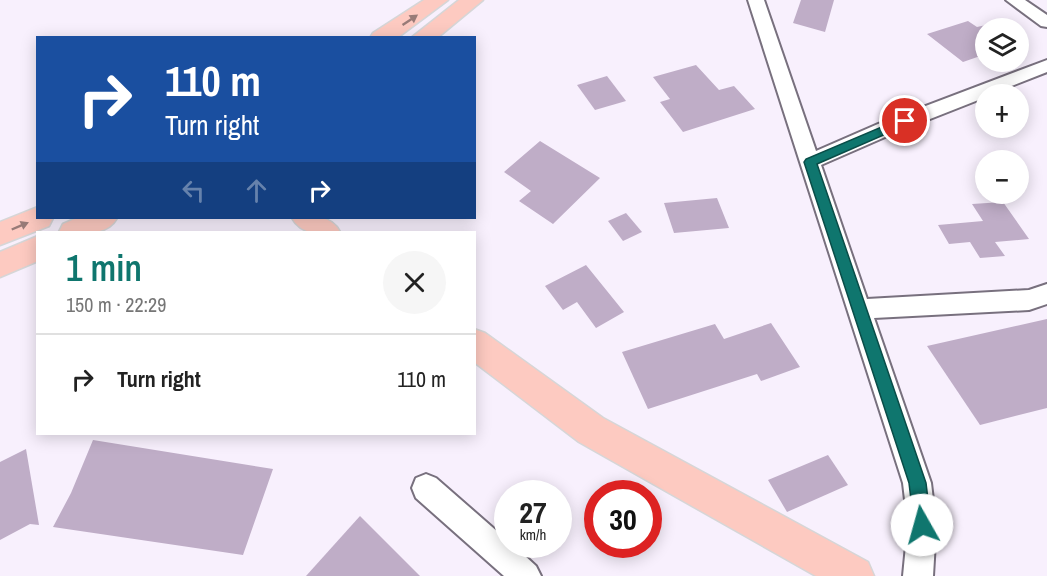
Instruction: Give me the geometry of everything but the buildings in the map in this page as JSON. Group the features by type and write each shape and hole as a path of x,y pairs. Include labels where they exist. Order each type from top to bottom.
{"main road":[{"path":"384,36 438,0"},
{"path":"425,36 473,0"},
{"path":"0,234 37,219"},
{"path":"75,231 101,219"},
{"path":"307,219 325,231"},
{"path":"0,265 36,249"},
{"path":"476,344 591,430 854,576"}],"street":[{"path":"756,0 917,483 922,525 918,576"},
{"path":"1014,0 1047,22"},
{"path":"810,162 885,129 1047,66"},
{"path":"859,309 1029,300 1047,294"},
{"path":"426,488 526,576"}],"route":[{"path":"905,121 810,162 917,483 922,525"}]}
